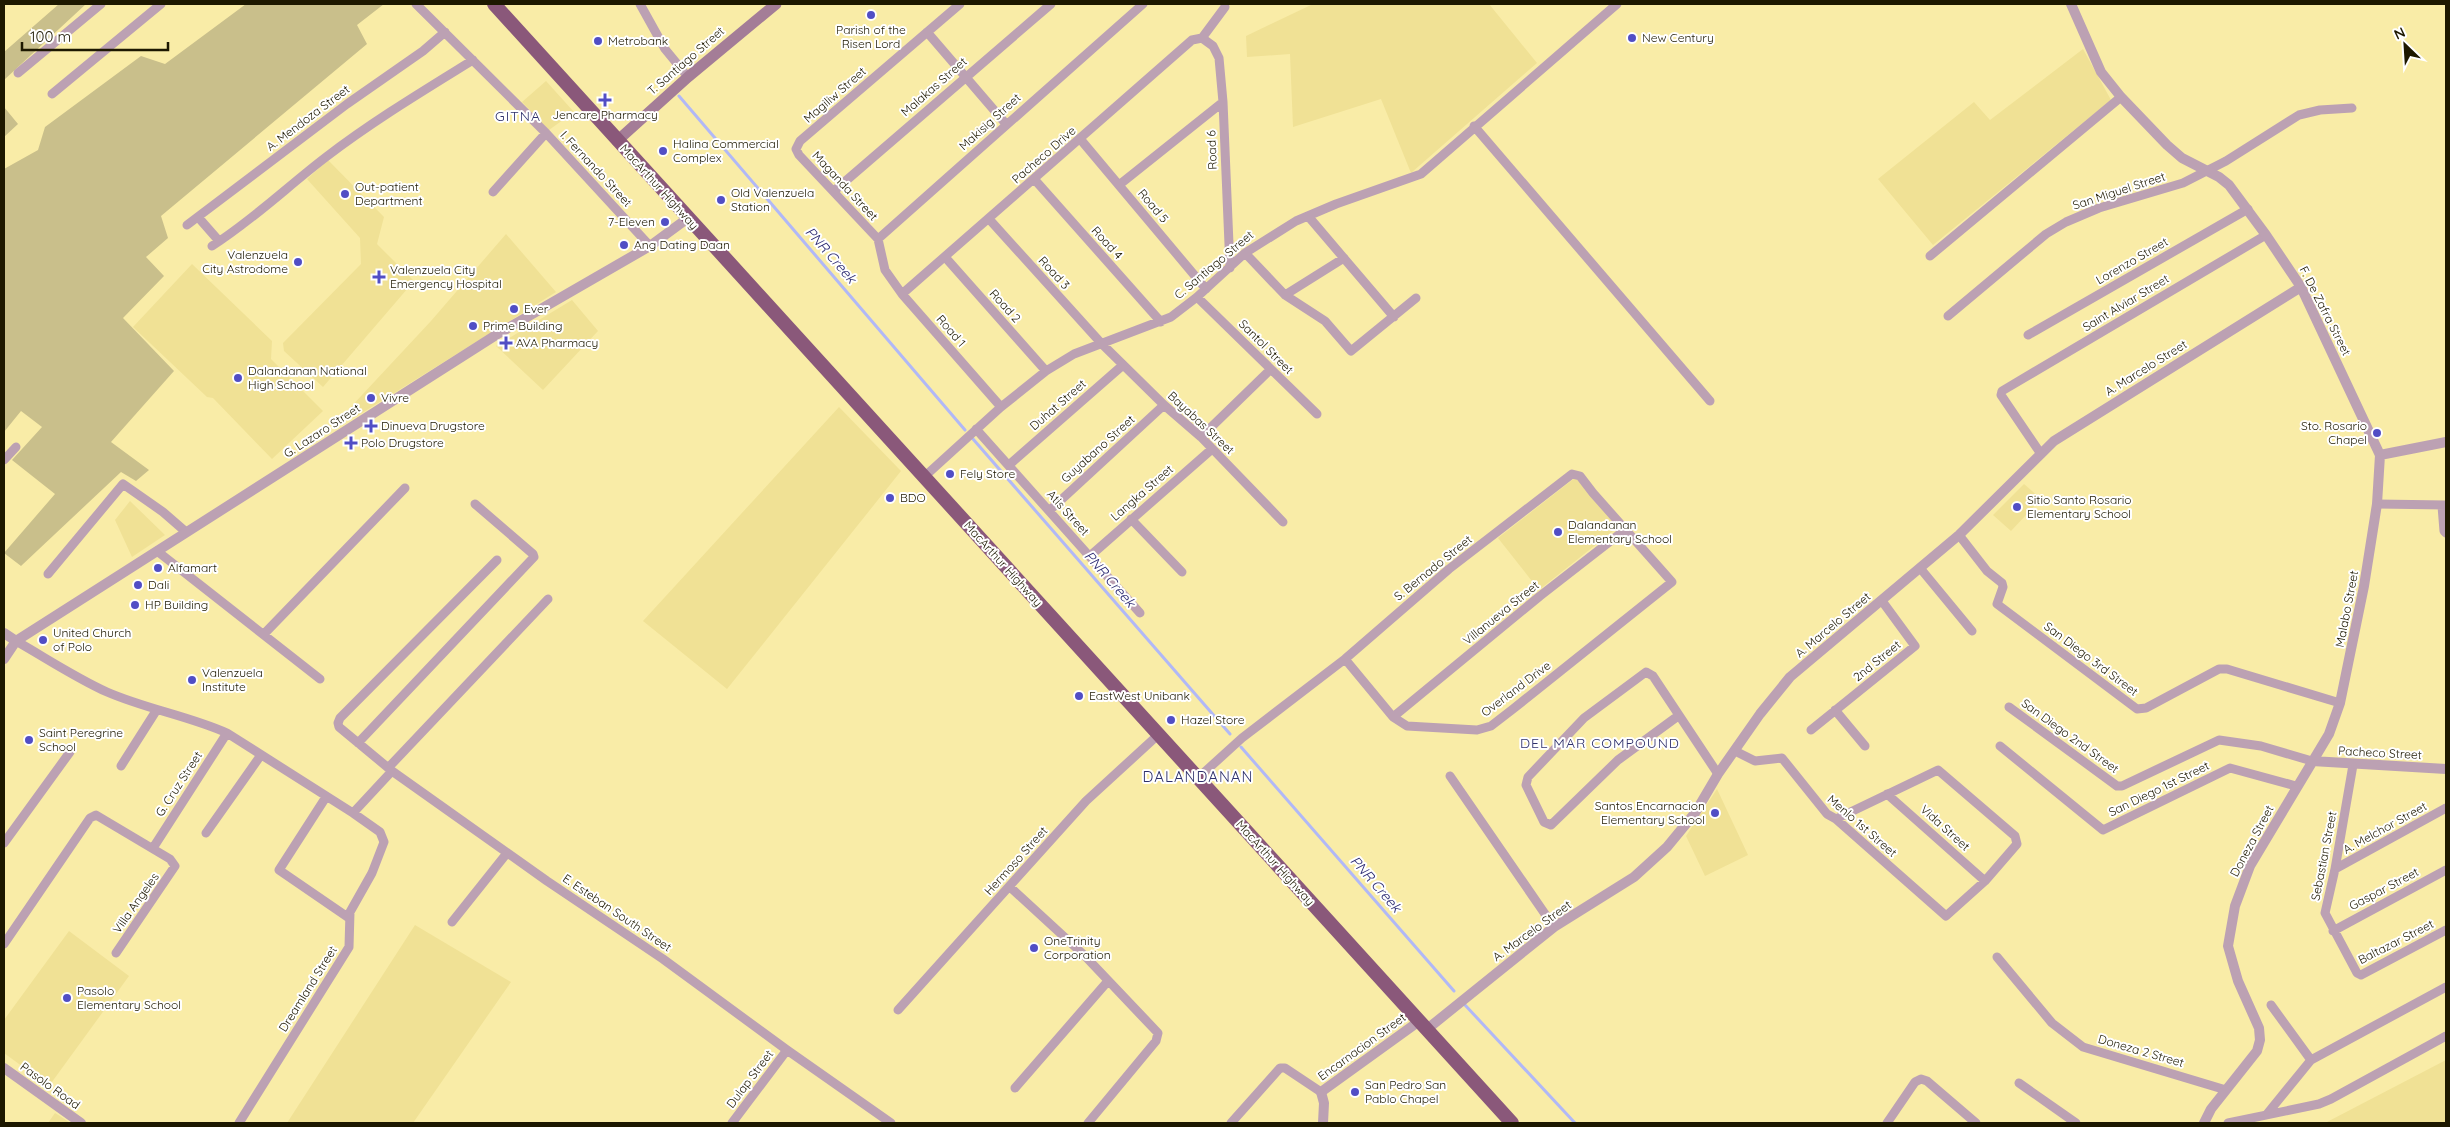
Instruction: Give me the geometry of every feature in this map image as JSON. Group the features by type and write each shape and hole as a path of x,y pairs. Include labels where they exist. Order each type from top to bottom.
{"highway":[{"name":"MacArthur Highway","path":"494,4 1512,1123"}],"main road":[{"name":"T. Santiago Street","path":"617,141 688,77 776,4"}],"street":[{"path":"18,73 101,4"},
{"path":"52,94 161,4"},
{"name":"I. Fernando Street","path":"416,4 546,134 650,246"},
{"path":"640,4 661,43 688,77"},
{"name":"Magiliw Street","path":"796,149 800,141 960,4"},
{"name":"Malakas Street","path":"834,191 1051,4"},
{"name":"Makisig Street","path":"878,239 1132,7 1142,4"},
{"name":"C. Santiago Street","path":"924,477 1001,407 1046,371 1074,354 1161,322 1197,297 1245,253 1272,235 1308,216 1421,174 1474,126 1617,4"},
{"name":"F. De Zafra Street","path":"2071,4 2101,72 2121,97 2167,146 2182,158 2208,171 2229,185 2266,235 2301,287 2380,455"},
{"path":"1202,38 1225,7"},
{"name":"A. Mendoza Street","path":"187,225 347,104 423,51 445,32"},
{"path":"927,32 1006,124"},
{"name":"Road 6","path":"1202,38 1213,46 1218,58 1223,102 1230,268"},
{"name":"Pacheco Drive","path":"902,294 1081,140 1192,40 1202,38"},
{"path":"198,217 215,243 326,157 390,111 473,60"},
{"path":"1930,256 2121,97"},
{"path":"1119,184 1223,102"},
{"name":"San Miguel Street","path":"1948,316 2046,234 2066,222 2099,208 2183,183 2208,171 2299,115 2320,110 2352,108"},
{"path":"1474,126 1710,401"},
{"path":"493,192 546,134"},
{"name":"Road 5","path":"1081,140 1206,289"},
{"name":"Maganda Street","path":"796,149 799,155 878,239"},
{"name":"Road 4","path":"1034,180 1161,322"},
{"name":"Lorenzo Street","path":"2028,335 2248,209"},
{"path":"1308,216 1394,317"},
{"name":"G. Lazaro Street","path":"4,658 16,641 157,550 496,335 650,246 688,218"},
{"name":"Road 3","path":"989,219 1101,343"},
{"name":"Saint Alviar Street","path":"2041,454 2001,395 2002,391 2266,235"},
{"name":"Road 1","path":"878,239 885,270 902,294 1001,407"},
{"path":"1245,253 1285,295 1325,321 1351,350 1416,298"},
{"name":"Road 2","path":"945,257 1046,371"},
{"path":"1285,295 1344,258"},
{"name":"A. Marcelo Street","path":"1422,1026 1554,927 1634,877 1667,847 1695,813 1718,774 1790,677 1958,535 2054,441 2301,287"},
{"name":"Santol Street","path":"1197,297 1317,414"},
{"name":"Bayabas Street","path":"1101,343 1164,406 1201,436 1283,522"},
{"name":"Duhat Street","path":"1009,465 1123,365"},
{"path":"1201,436 1270,370"},
{"name":"Guyabano Street","path":"1049,511 1164,406"},
{"name":"Atis Street","path":"976,429 1140,613"},
{"path":"2380,455 2446,442"},
{"path":"4,460 16,446"},
{"name":"Langka Street","path":"1090,556 1212,449"},
{"name":"Malabo Street","path":"2296,786 2329,734 2340,703 2362,595 2377,504 2380,455"},
{"name":"S. Bernado Street","path":"1198,778 1242,738 1345,659 1449,569 1572,474 1580,476 1672,582"},
{"path":"48,574 123,484 163,512 186,532"},
{"path":"264,634 405,488"},
{"path":"358,743 534,558 533,554 475,504"},
{"path":"2377,504 2444,505 2444,531 2446,533"},
{"path":"1131,519 1182,572"},
{"name":"Villanueva Street","path":"1393,718 1540,596 1626,529"},
{"name":"San Diego 3rd Street","path":"1958,535 1987,571 2002,583 2003,588 1997,604 2137,708 2146,708 2213,672 2227,669 2340,703"},
{"path":"157,550 320,680"},
{"name":"E. Esteban South Street","path":"497,560 340,718 339,727 390,770 507,853 663,959 891,1123"},
{"path":"1920,568 1972,631"},
{"name":"Overland Drive","path":"1345,659 1393,718 1407,726 1477,730 1491,726 1672,582"},
{"path":"352,813 548,599"},
{"name":"2nd Street","path":"1811,730 1915,646 1882,601"},
{"path":"4,633 106,692 156,711 210,725 227,733 326,796 380,832 383,838 383,847 348,918 279,870 326,796"},
{"path":"1678,716 1618,760 1551,825 1544,822 1526,785 1528,777 1584,718 1646,672 1652,676 1718,774"},
{"name":"San Diego 2nd Street","path":"2009,706 2117,786 2122,786 2219,740 2261,746 2312,761"},
{"path":"1835,710 1865,746"},
{"path":"121,766 156,711"},
{"name":"G. Cruz Street","path":"153,848 227,733"},
{"name":"Hermoso Street","path":"898,1010 1086,801 1158,735"},
{"name":"San Diego 1st Street","path":"2000,746 2103,830 2230,768 2296,786"},
{"name":"Menlo 1st Street","path":"1735,751 1755,761 1782,758 1809,794 1827,814 1836,819 1943,915 1948,916 1985,881"},
{"path":"4,843 70,752"},
{"path":"206,833 261,754"},
{"name":"Pacheco Street","path":"2312,761 2353,765 2446,769"},
{"name":"Sebastian Street","path":"2353,765 2335,869 2325,913 2357,973"},
{"path":"1836,819 1938,770 2015,836 2016,844 1985,881"},
{"path":"1450,776 1554,927"},
{"name":"Doneza Street","path":"2204,1123 2211,1109 2257,1051 2260,1040 2259,1028 2238,981 2228,946 2235,906 2250,866 2296,786"},
{"name":"Vida Street","path":"1887,794 1985,881"},
{"name":"A. Melchor Street","path":"2335,869 2446,808"},
{"path":"4,944 92,816 99,815 153,848"},
{"name":"Villa Angeles","path":"116,953 175,868 172,861 153,848"},
{"path":"452,922 507,853"},
{"name":"Gaspar Street","path":"2333,931 2446,870"},
{"path":"1010,887 1108,981 1158,1033 1156,1040 1088,1123"},
{"name":"Dreamland Street","path":"239,1123 349,947 351,936 348,918"},
{"name":"Baltazar Street","path":"2357,973 2366,974 2446,930"},
{"name":"Doneza 2 Street","path":"1997,957 2052,1023 2083,1047 2226,1090"},
{"path":"1015,1088 1108,981"},
{"path":"2267,1114 2311,1060 2446,987"},
{"path":"2271,1006 2311,1060"},
{"name":"Encarnacion Street","path":"1323,1123 1324,1103 1321,1092 1422,1026"},
{"path":"2228,1123 2319,1104 2446,1036"},
{"name":"Dulap Street","path":"732,1123 787,1050"},
{"name":"Pasolo Road","path":"4,1068 82,1123"},
{"path":"1231,1123 1280,1068 1284,1068 1321,1092"},
{"path":"1888,1123 1915,1082 1921,1079 1927,1081 1976,1123"},
{"path":"2018,1083 2076,1123"}],"shaded area":[{"path":"59,4 86,4 4,80 4,52"},
{"path":"246,4 384,4 357,25 367,44 161,216 168,238 146,257 164,276 123,318 174,371 111,442 149,470 136,481 121,472 21,566 4,553 55,494 12,460 42,427 21,411 4,432 4,169 38,150 45,127 141,56 165,64"},
{"path":"1313,4 1489,4 1537,63 1411,173 1381,99 1293,127 1290,54 1247,57 1246,36"},
{"path":"2083,49 2111,100 1933,245 1878,179 1974,102 1990,120"},
{"path":"546,81 574,112 549,130 522,102"},
{"path":"4,107 18,124 4,137"},
{"name":"Valenzuela City Emergency Hospital","path":"328,160 384,217 377,244 414,281 323,387 284,351 283,343 361,264 360,238 307,179"},
{"path":"506,234 556,292 354,418 348,410 431,321"},
{"name":"Dalandanan National High School","path":"192,264 272,341 271,359 323,411 272,459 213,398 207,397 133,327"},
{"path":"572,300 598,331 543,390 496,346"},
{"path":"839,407 901,471 727,689 643,621"},
{"name":"Dalandanan Elementary School","path":"1576,477 1618,527 1539,590 1498,538"},
{"name":"Sitio Santo Rosario Elementary School","path":"2024,484 2041,499 2011,531 1993,515"},
{"path":"130,501 165,535 132,557 115,520"},
{"name":"Santos Encarnacion Elementary School","path":"1717,789 1748,855 1705,876 1686,836"},
{"path":"415,925 511,982 413,1123 287,1123"},
{"name":"Pasolo Elementary School","path":"69,931 129,976 49,1086 4,1053 4,1020"},
{"path":"2446,1060 2446,1123 2325,1123"},
{"path":"55,1113 60,1116 70,1123 48,1123"}],"waterway":[{"name":"PNR Creek","path":"679,96 965,430"},
{"name":"PNR Creek","path":"973,439 1230,734"},
{"name":"PNR Creek","path":"1241,747 1454,991"},
{"name":"PNR Creek","path":"1465,1005 1575,1123"}],"place":[{"name":"Parish of the Risen Lord","path":"871,15"},
{"name":"New Century","path":"1632,38"},
{"name":"Metrobank","path":"598,41"},
{"name":"Jencare Pharmacy","path":"605,100"},
{"name":"Halina Commercial Complex","path":"663,151"},
{"name":"Out-patient Department","path":"345,194"},
{"name":"Old Valenzuela Station","path":"721,200"},
{"name":"7-Eleven","path":"665,222"},
{"name":"Ang Dating Daan","path":"624,245"},
{"name":"Valenzuela City Astrodome","path":"298,262"},
{"name":"Valenzuela City Emergency Hospital","path":"379,277"},
{"name":"Ever","path":"514,309"},
{"name":"Prime Building","path":"473,326"},
{"name":"AVA Pharmacy","path":"506,343"},
{"name":"Dalandanan National High School","path":"238,378"},
{"name":"Vivre","path":"371,398"},
{"name":"Dinueva Drugstore","path":"371,426"},
{"name":"Sto. Rosario Chapel","path":"2377,433"},
{"name":"Polo Drugstore","path":"351,443"},
{"name":"Fely Store","path":"950,474"},
{"name":"BDO","path":"890,498"},
{"name":"Sitio Santo Rosario Elementary School","path":"2017,507"},
{"name":"Dalandanan Elementary School","path":"1558,532"},
{"name":"Alfamart","path":"158,568"},
{"name":"Dali","path":"138,585"},
{"name":"HP Building","path":"135,605"},
{"name":"United Church of Polo","path":"43,640"},
{"name":"Valenzuela Institute","path":"192,680"},
{"name":"EastWest Unibank","path":"1079,696"},
{"name":"Hazel Store","path":"1171,720"},
{"name":"Saint Peregrine School","path":"29,740"},
{"name":"Santos Encarnacion Elementary School","path":"1715,813"},
{"name":"OneTrinity Corporation","path":"1034,948"},
{"name":"Pasolo Elementary School","path":"67,998"},
{"name":"San Pedro San Pablo Chapel","path":"1355,1092"}],"district":[{"name":"GITNA","path":"518,116"},
{"name":"DEL MAR COMPOUND","path":"1600,743"},
{"name":"DALANDANAN","path":"1198,777"}]}
